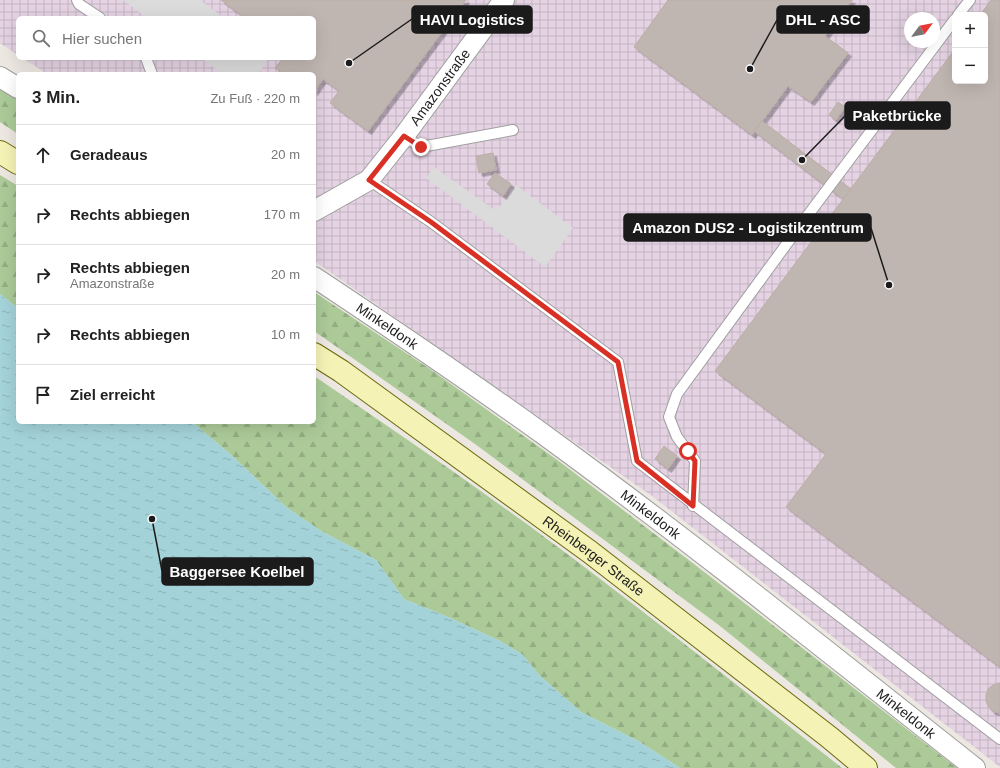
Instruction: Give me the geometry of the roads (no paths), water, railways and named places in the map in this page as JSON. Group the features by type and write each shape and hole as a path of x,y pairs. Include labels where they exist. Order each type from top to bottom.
{"main road":[{"path":"0,152 16,162"},
{"name":"Rheinberger Straße","path":"316,355 341,371 590,552 829,737 866,768"}],"street":[{"name":"Amazonstraße","path":"316,210 369,180 404,136 504,0"},
{"path":"0,77 16,87"},
{"name":"Minkeldonk","path":"316,278 543,434 640,506 756,595 975,768"}],"lane":[{"path":"77,0 79,4 97,16"},
{"path":"960,12 970,0"},
{"path":"693,506 695,461 677,437 669,417 677,394 802,223 952,23"},
{"path":"147,60 151,72"},
{"path":"404,136 421,147 513,130"},
{"path":"369,180 431,222 618,362 637,461 693,506 1000,739"}],"water":[{"path":"0,294 16,306 16,424 194,424 229,453 286,507 321,531 376,560 404,599 500,641 523,655 539,675 581,712 640,742 680,768 0,768"}],"place":[{"name":"HAVI Logistics","path":"349,63"},
{"name":"DHL - ASC","path":"750,69"},
{"name":"Paketbrücke","path":"802,160"},
{"name":"Amazon DUS2 - Logistikzentrum","path":"889,285"},
{"name":"Baggersee Koelbel","path":"152,519"}]}
